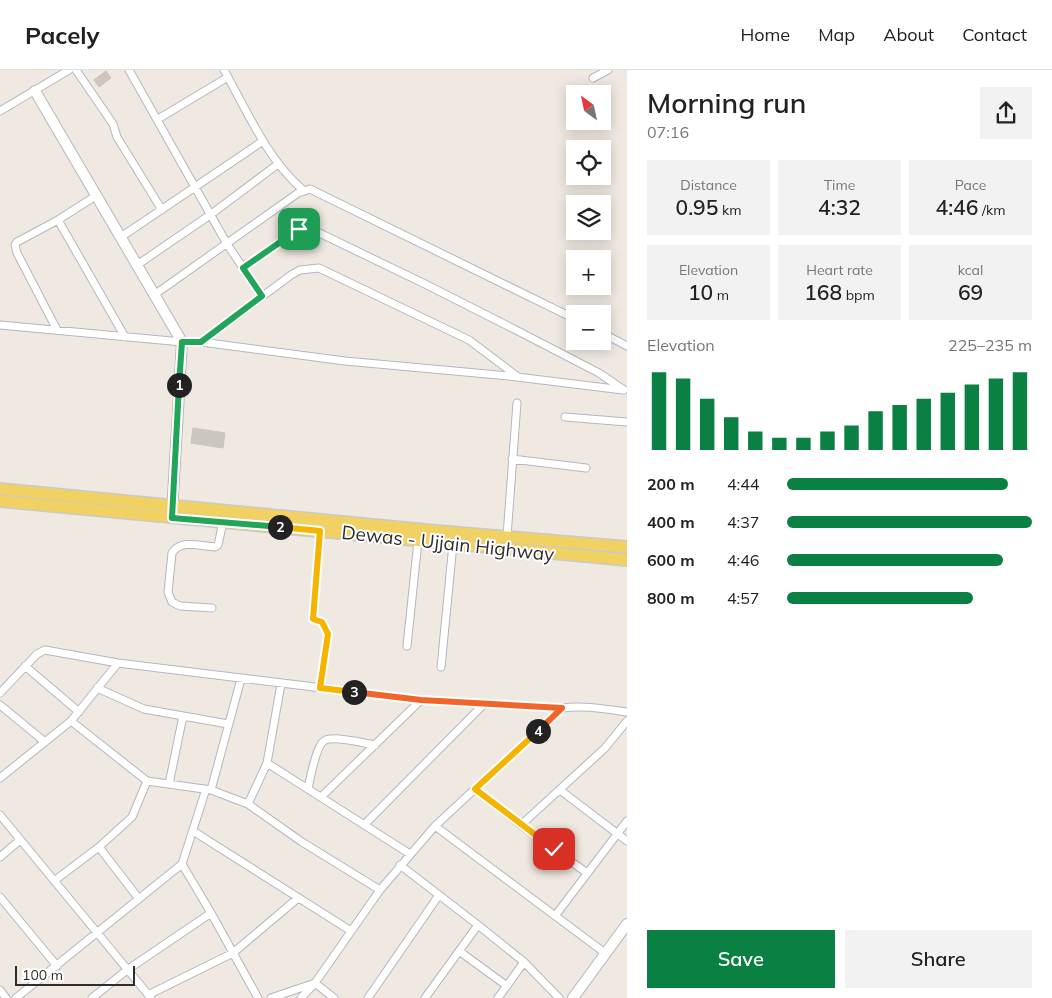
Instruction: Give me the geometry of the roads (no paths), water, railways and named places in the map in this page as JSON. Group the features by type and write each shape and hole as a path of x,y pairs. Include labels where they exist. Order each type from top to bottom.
{"main road":[{"name":"Dewas - Ujjain Highway","path":"0,489 415,529 627,547"},
{"name":"Dewas - Ujjain Highway","path":"0,501 627,560"}],"street":[{"path":"0,111 35,92 69,70"},
{"path":"76,70 113,124 118,137 162,210"},
{"path":"129,70 227,244 262,296"},
{"path":"594,78 608,70"},
{"path":"158,119 226,73 263,141 278,164 289,178 303,190"},
{"path":"35,92 182,342 172,518"},
{"path":"121,237 263,141"},
{"path":"137,265 210,215 278,164"},
{"path":"154,295 307,188 566,315"},
{"path":"57,330 17,253 15,245 17,242 58,220 97,195"},
{"path":"58,220 125,337"},
{"path":"243,268 299,229 311,228 599,373 626,390"},
{"path":"201,342 291,275 300,270 318,268 469,340 518,377"},
{"path":"0,325 182,342 201,342 345,361 518,377 626,390"},
{"path":"611,338 627,346"},
{"path":"507,536 517,403"},
{"path":"565,417 627,422"},
{"path":"512,460 586,468"},
{"path":"212,608 180,606 172,602 168,592 172,552 182,544 214,547 218,545 223,522"},
{"path":"320,531 313,619 322,622 328,634 320,688"},
{"path":"407,646 418,541"},
{"path":"441,667 453,544"},
{"path":"0,694 37,654 45,650 241,679 421,700 562,708 578,706 627,712"},
{"path":"0,778 71,721 118,662"},
{"path":"25,666 78,712"},
{"path":"16,998 182,864 208,789 241,679"},
{"path":"248,804 267,763 281,684"},
{"path":"97,688 144,709 228,724"},
{"path":"321,797 421,700"},
{"path":"364,825 484,704"},
{"path":"0,705 45,742"},
{"path":"301,998 316,983 380,890 435,826 562,708"},
{"path":"169,784 183,716"},
{"path":"71,721 147,781 208,789 248,804 302,842 380,890"},
{"path":"521,825 605,748 627,721"},
{"path":"308,789 319,747 324,741 332,739 374,745"},
{"path":"267,763 410,854"},
{"path":"54,881 132,817 147,781"},
{"path":"475,789 587,873"},
{"path":"560,790 627,841"},
{"path":"0,815 149,997 233,953 298,898"},
{"path":"555,916 627,821"},
{"path":"435,826 605,953"},
{"path":"193,831 351,931"},
{"path":"0,857 20,840"},
{"path":"99,846 139,899"},
{"path":"182,864 258,998"},
{"path":"400,865 524,962 558,998"},
{"path":"368,998 439,895"},
{"path":"0,897 57,966"},
{"path":"92,998 127,970 211,913"},
{"path":"573,998 627,924"},
{"path":"425,998 478,925"},
{"path":"459,951 506,986"},
{"path":"498,998 524,962"},
{"path":"271,998 316,983"},
{"path":"316,983 334,998"},
{"path":"0,990 6,998"}]}
